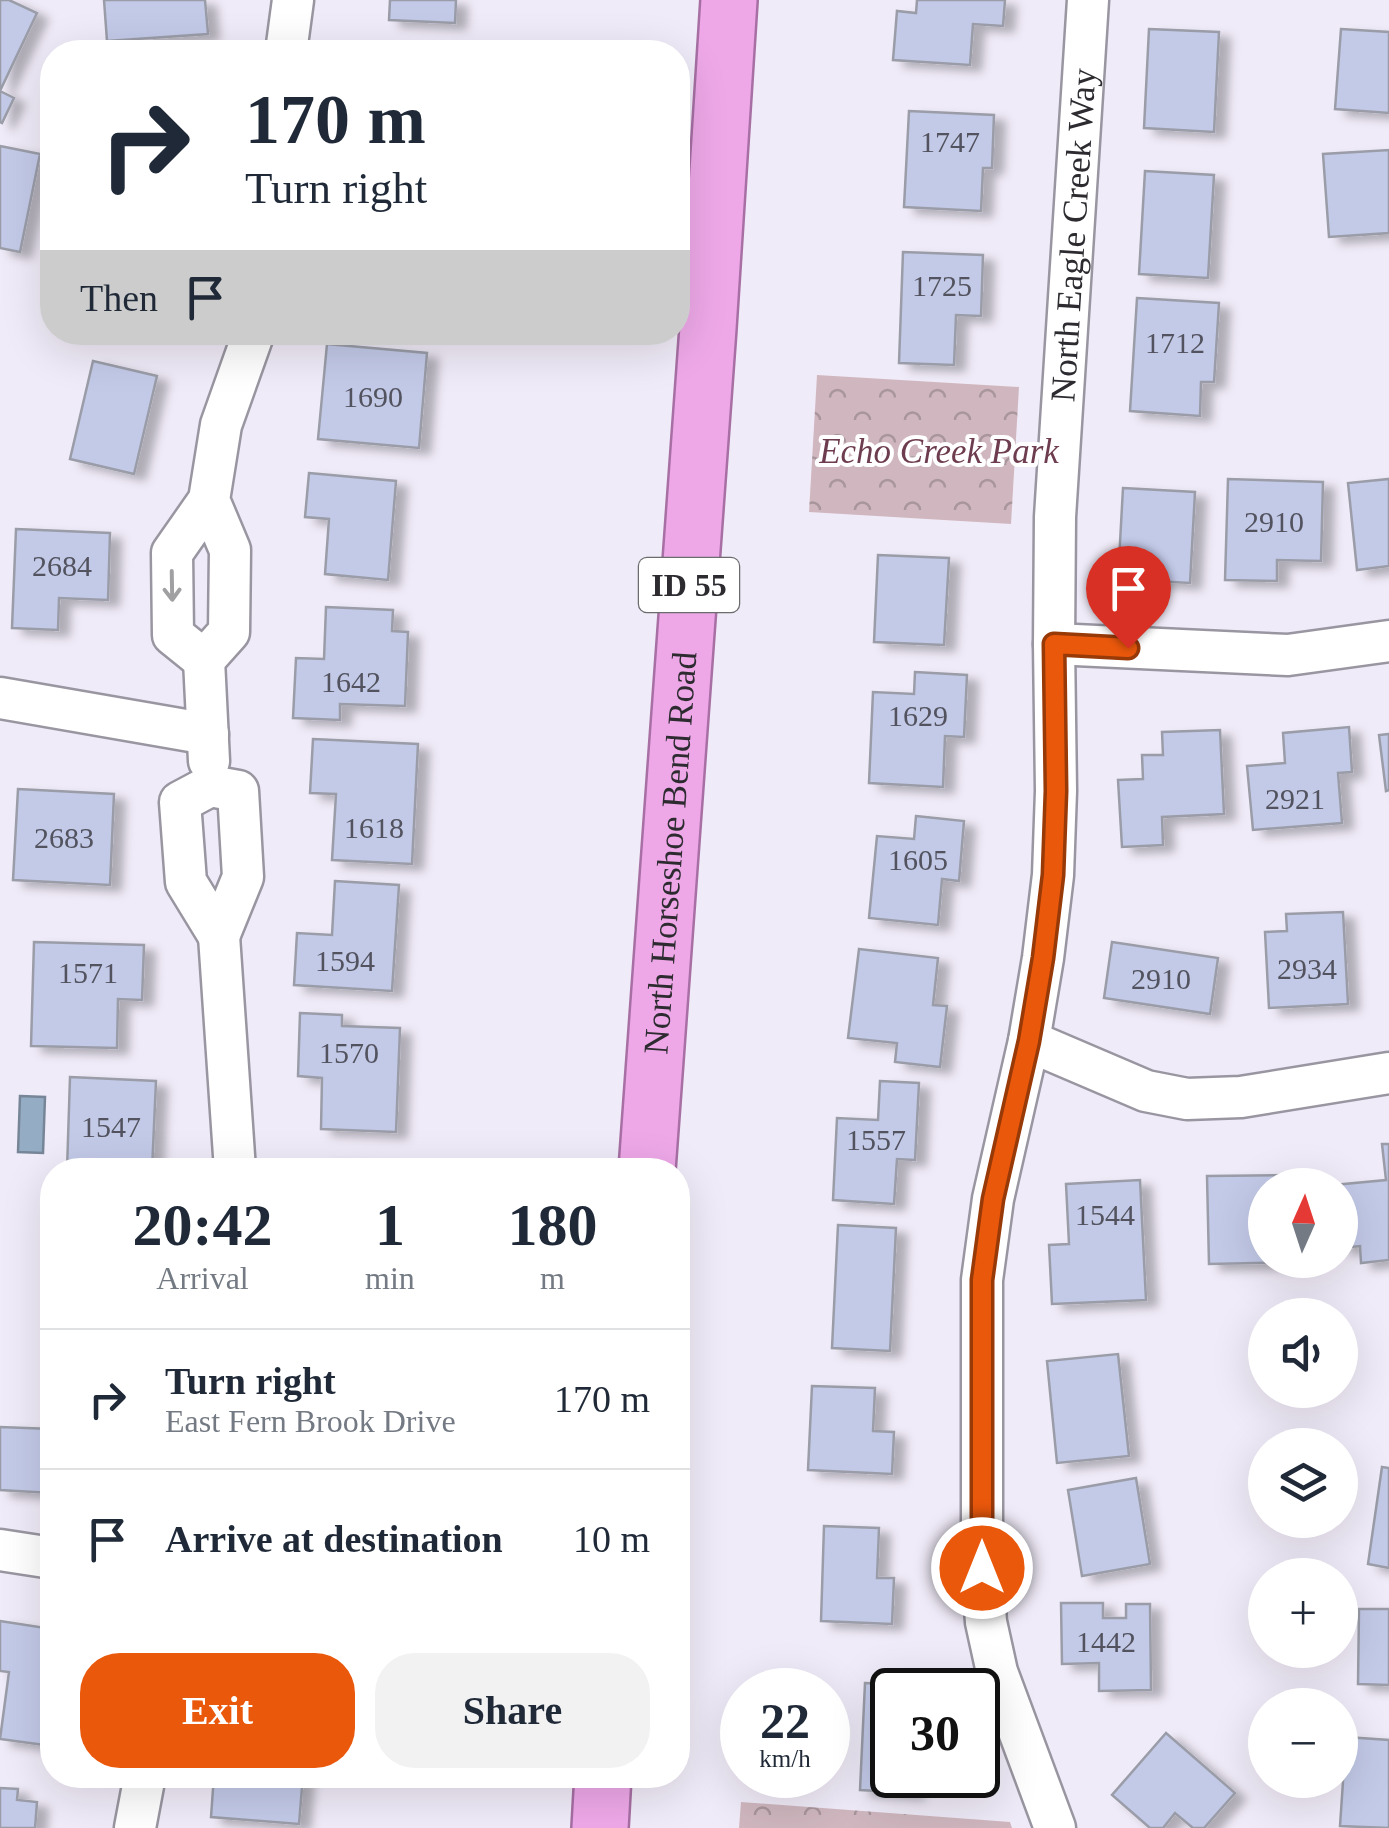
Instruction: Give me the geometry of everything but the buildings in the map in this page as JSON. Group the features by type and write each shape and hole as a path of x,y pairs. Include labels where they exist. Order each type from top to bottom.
{"highway":[{"name":"North Horseshoe Bend Road","path":"648,1158 729,0"},
{"path":"600,1828 602,1788"}],"street":[{"path":"288,40 293,0"},
{"name":"North Eagle Creek Way","path":"1055,1828 997,1672 986,1622 982,1568 982,1280 993,1199 1029,1041 1053,875 1056,517 1088,0"},
{"path":"204,660 173,635 172,554 210,500 221,425 249,345"},
{"path":"210,500 230,550 229,632 204,660 210,786"},
{"path":"1054,644 1288,656 1389,641"},
{"path":"0,698 208,734"},
{"path":"219,936 186,882 180,802 210,786 238,792 243,877 219,936 234,1158"},
{"path":"1029,1041 1146,1091 1187,1099 1240,1097 1389,1073"},
{"path":"0,1550 40,1556"},
{"path":"135,1828 143,1788"}],"green space":[{"name":"Echo Creek Park","path":"817,375 1019,387 1011,524 809,512"},
{"path":"741,1802 1010,1822 1012,1828 739,1828"}],"water":[{"path":"20,1096 45,1097 43,1153 18,1152"}],"route":[{"path":"982,1568 982,1280 993,1199 1029,1041 1053,875 1054,644 1128,648"}]}
